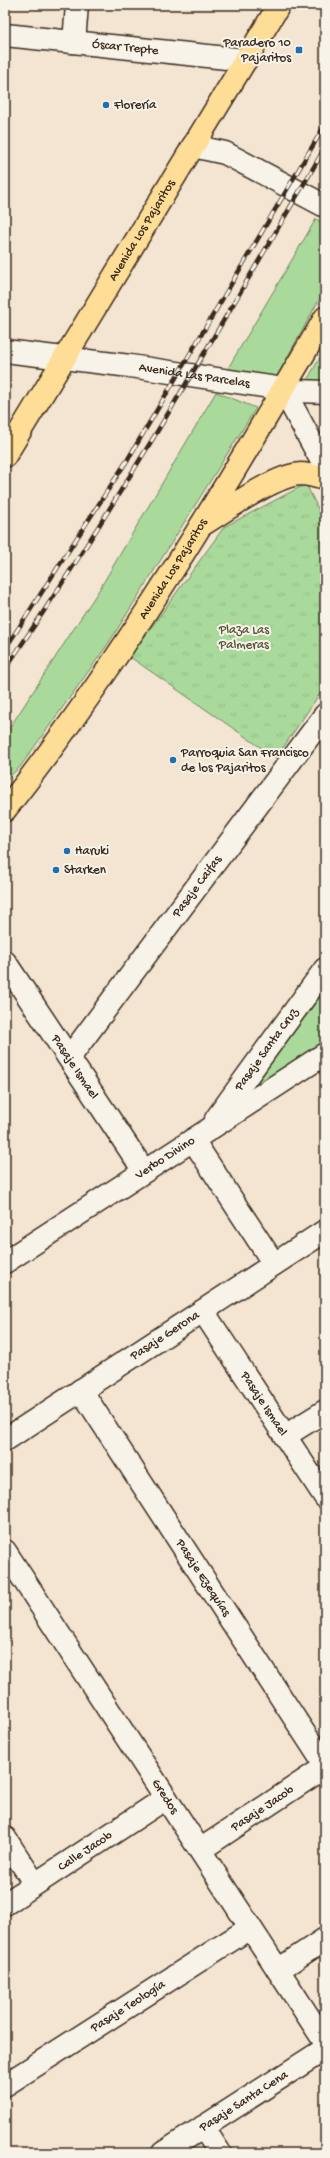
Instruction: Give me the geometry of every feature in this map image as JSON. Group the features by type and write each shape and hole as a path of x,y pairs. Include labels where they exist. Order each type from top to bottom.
{"main road":[{"name":"Avenida Los Pajaritos","path":"5,456 279,5"},
{"name":"Avenida Los Pajaritos","path":"5,810 37,770 92,692 199,527 325,318"},
{"path":"199,527 263,488 281,480 300,474 325,479"}],"street":[{"path":"74,42 77,5"},
{"name":"Óscar Trepte","path":"5,35 246,60"},
{"path":"194,146 225,152 325,206"},
{"name":"Avenida Las Parcelas","path":"5,351 283,389 325,392"},
{"path":"283,389 325,467"},
{"name":"Pasaje Caifas","path":"69,1058 325,715"},
{"name":"Pasaje Ismael","path":"5,962 144,1172"},
{"name":"Pasaje Santa Cruz","path":"201,1135 325,969"},
{"name":"Verbo Divino","path":"8,1255 144,1172 325,1054"},
{"path":"201,1135 274,1264"},
{"name":"Pasaje Gerona","path":"5,1440 325,1231"},
{"name":"Pasaje Ismael","path":"203,1311 325,1497"},
{"name":"Pasaje Ezequías","path":"80,1390 325,1766"},
{"path":"285,1436 325,1411"},
{"name":"Gredos","path":"5,1551 325,2042"},
{"name":"Pasaje Jacob","path":"200,1850 325,1766"},
{"name":"Calle Jacob","path":"5,1904 166,1798"},
{"path":"5,1838 35,1884"},
{"name":"Pasaje Teología","path":"5,2085 250,1928"},
{"path":"278,1970 325,1939"},
{"name":"Pasaje Santa Cena","path":"163,2153 325,2049"},
{"path":"203,2127 220,2153"}],"green space":[{"path":"316,219 325,224 325,289 277,376 227,370"},
{"path":"325,349 325,381 306,382"},
{"path":"216,392 256,408 108,644 20,767 5,781 5,735 99,590"},
{"name":"Plaza Las Palmeras","path":"306,484 325,523 325,686 276,758 130,657 224,527"},
{"path":"325,990 325,1041 251,1091"}],"railway":[{"path":"5,649 128,459 325,125"},
{"path":"5,669 48,606 170,411 325,148"}],"place":[{"name":"Paradero 10 Pajaritos","path":"299,50"},
{"name":"Florería","path":"106,105"},
{"name":"Parroquia San Francisco de los Pajaritos","path":"173,760"},
{"name":"Haruki","path":"67,851"},
{"name":"Starken","path":"56,870"}]}
